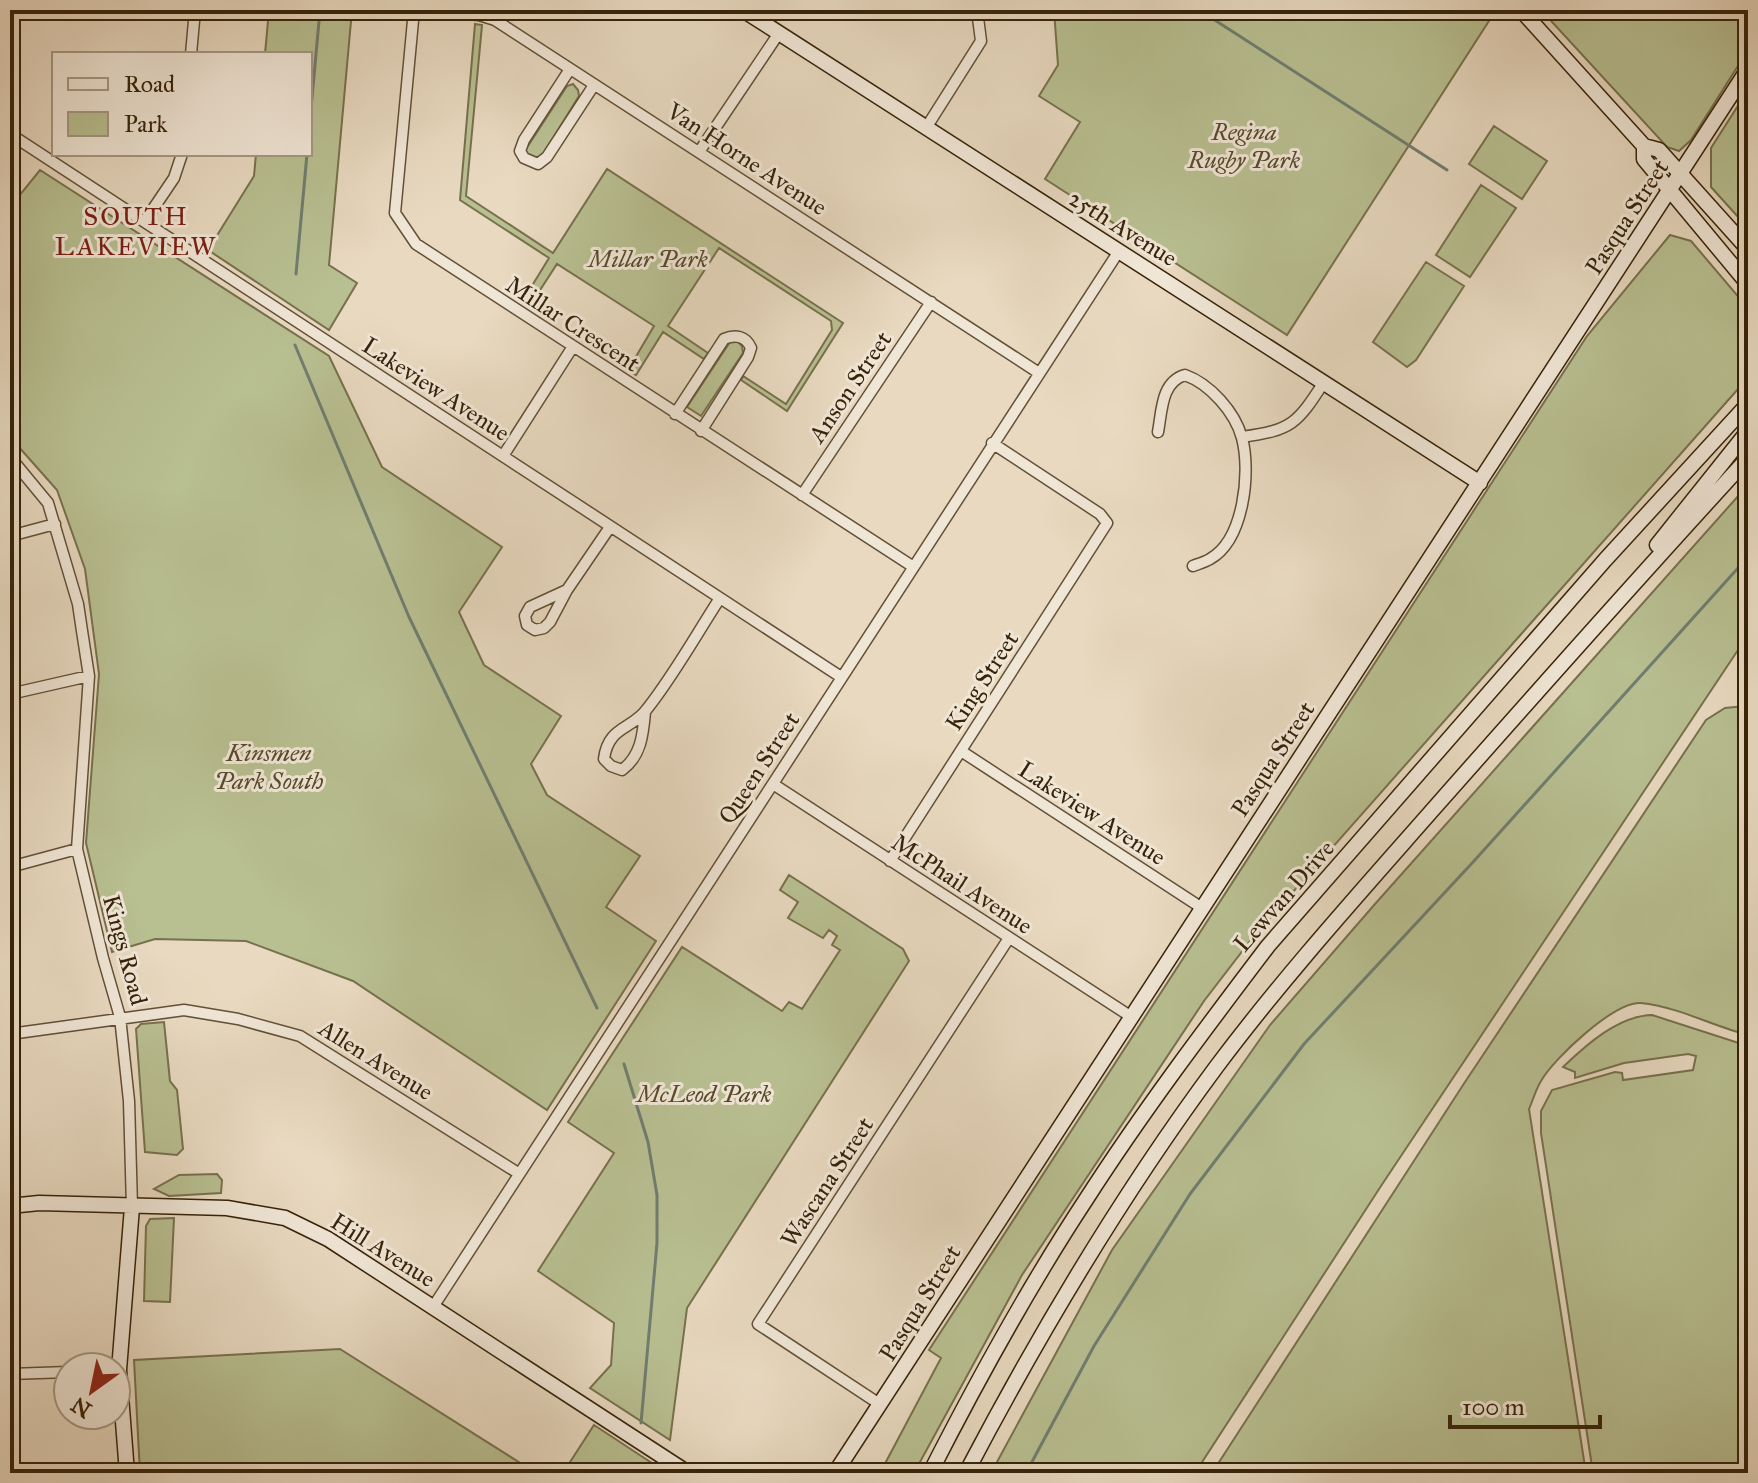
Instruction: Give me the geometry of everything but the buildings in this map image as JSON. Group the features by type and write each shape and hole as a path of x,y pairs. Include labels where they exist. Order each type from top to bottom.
{"street":[{"path":"191,52 195,10"},
{"name":"Millar Crescent","path":"414,10 395,213 416,244 912,566"},
{"name":"Van Horne Avenue","path":"421,10 479,15 495,20 1039,373"},
{"name":"25th Avenue","path":"743,10 1480,483"},
{"path":"926,128 981,41 977,10"},
{"path":"1521,10 1644,146 1658,149 1748,249"},
{"path":"699,152 779,33"},
{"path":"570,69 524,140 520,151 524,158 538,164 544,161 594,85"},
{"name":"Pasqua Street","path":"835,1473 1748,69"},
{"name":"Lakeview Avenue","path":"10,134 841,677"},
{"path":"1644,146 1644,159 1748,284"},
{"path":"145,221 174,178 181,156"},
{"path":"1670,192 1684,191 1748,256"},
{"path":"1689,215 1748,270"},
{"name":"Queen Street","path":"433,1307 1119,251"},
{"name":"Anson Street","path":"802,495 931,302"},
{"path":"675,414 724,339 740,337 748,341 751,348 748,357 701,431"},
{"path":"503,456 572,348"},
{"path":"1158,432 1167,387 1173,378 1185,375 1209,388 1224,405 1242,437 1246,482 1237,521 1225,544 1213,558 1193,566"},
{"path":"1242,437 1268,433 1293,424 1303,415 1324,382"},
{"name":"Lewvan Drive","path":"930,1473 1029,1291 1085,1200 1170,1076 1232,993 1268,946 1605,560 1748,404"},
{"path":"1596,625 1697,492 1748,431"},
{"name":"King Street","path":"890,861 1107,523 1100,514 992,443"},
{"name":"Kings Road","path":"10,457 48,503 78,604 89,676 77,849 120,1017 129,1101 132,1207 120,1351"},
{"path":"966,1473 1074,1281 1216,1068 1303,956 1748,458"},
{"path":"10,536 55,524"},
{"path":"567,590 610,527"},
{"path":"645,712 643,739 636,754 622,770 611,766 604,759 611,738 645,712 720,598"},
{"path":"10,694 89,676"},
{"name":"Lakeview Avenue","path":"961,751 1202,908"},
{"name":"McPhail Avenue","path":"773,784 1130,1016"},
{"path":"10,867 77,849"},
{"name":"Wascana Street","path":"881,1405 758,1324 1009,938"},
{"name":"Allen Avenue","path":"10,1034 184,1010 238,1019 300,1036 518,1173"},
{"name":"Hill Avenue","path":"10,1206 39,1203 227,1208 285,1218 328,1239 688,1473"},
{"path":"10,1374 52,1373"},
{"name":"Kings Road","path":"123,1431 127,1473"}],"green space":[{"path":"269,10 352,10 329,265 357,283 329,330 208,250 254,176 256,156 312,156 312,52 265,52"},
{"name":"Regina Rugby Park","path":"1054,10 1496,10 1287,335 1045,179 1080,122 1039,96 1058,65"},
{"path":"1541,10 1748,10 1748,50 1691,140 1679,151 1667,147"},
{"name":"Millar Park","path":"475,24 482,25 466,196 553,253 607,169 843,323 787,411 741,380 743,376 786,404 832,330 831,321 719,248 668,326 708,353 704,359 663,332 636,375 628,370 654,326 557,264 529,307 522,302 549,258 460,200"},
{"path":"573,84 579,96 536,161 526,154 526,149 567,86"},
{"path":"1748,90 1748,228 1711,187 1711,148"},
{"path":"1494,126 1547,161 1522,199 1469,164"},
{"name":"Kinsmen Park South","path":"40,170 329,356 382,467 502,547 459,612 484,665 561,716 531,764 547,795 640,856 606,907 656,941 547,1110 353,981 246,941 155,939 112,952 86,843 99,674 85,569 57,490 10,437 10,207"},
{"path":"1481,185 1516,208 1470,277 1436,255"},
{"path":"1670,235 1691,241 1748,308 1746,380 1254,936 1204,1001 1022,1275 914,1473 880,1473 941,1358 929,1350 1587,336"},
{"path":"1426,262 1464,286 1416,360 1407,367 1373,342"},
{"path":"737,341 743,353 701,416 687,407 730,342"},
{"path":"1748,485 1748,635 1381,1186 1195,1473 991,1473 1112,1250 1270,1025"},
{"path":"1725,708 1748,708 1748,1035 1668,1008 1641,1003 1630,1005 1601,1021 1558,1059 1541,1081 1529,1109 1586,1473 1212,1473 1465,1082 1706,720"},
{"name":"McLeod Park","path":"789,875 903,949 909,961 687,1308 670,1440 590,1388 611,1365 614,1323 538,1271 614,1153 568,1122 682,947 782,1011 789,1002 802,1009 840,950 832,945 837,936 829,930 823,938 788,918 798,902 780,890"},
{"path":"1652,1015 1748,1046 1748,1473 1593,1473 1541,1133 1541,1111 1552,1090 1615,1072 1622,1073 1623,1080 1693,1070 1696,1056 1688,1054 1624,1063 1575,1078 1575,1072 1563,1067 1592,1041 1615,1026"},
{"path":"164,1022 170,1081 177,1090 183,1149 177,1155 145,1152 136,1029 141,1024"},
{"path":"217,1174 222,1180 221,1193 169,1196 154,1189 179,1175"},
{"path":"174,1218 170,1302 144,1301 146,1226 150,1219"},
{"path":"340,1349 536,1473 140,1473 134,1360"},
{"path":"594,1425 667,1473 563,1473"}],"waterway":[{"path":"312,98 320,10"},
{"path":"1136,10 1158,18 1210,17 1447,170"},
{"path":"296,274 307,156"},
{"path":"295,345 409,617 597,1008"},
{"path":"1026,1473 1094,1346 1190,1194 1304,1044 1748,557"},
{"path":"624,1064 648,1142 657,1195 657,1243 641,1423"}],"district":[{"name":"SOUTH LAKEVIEW","path":"136,231"}]}
